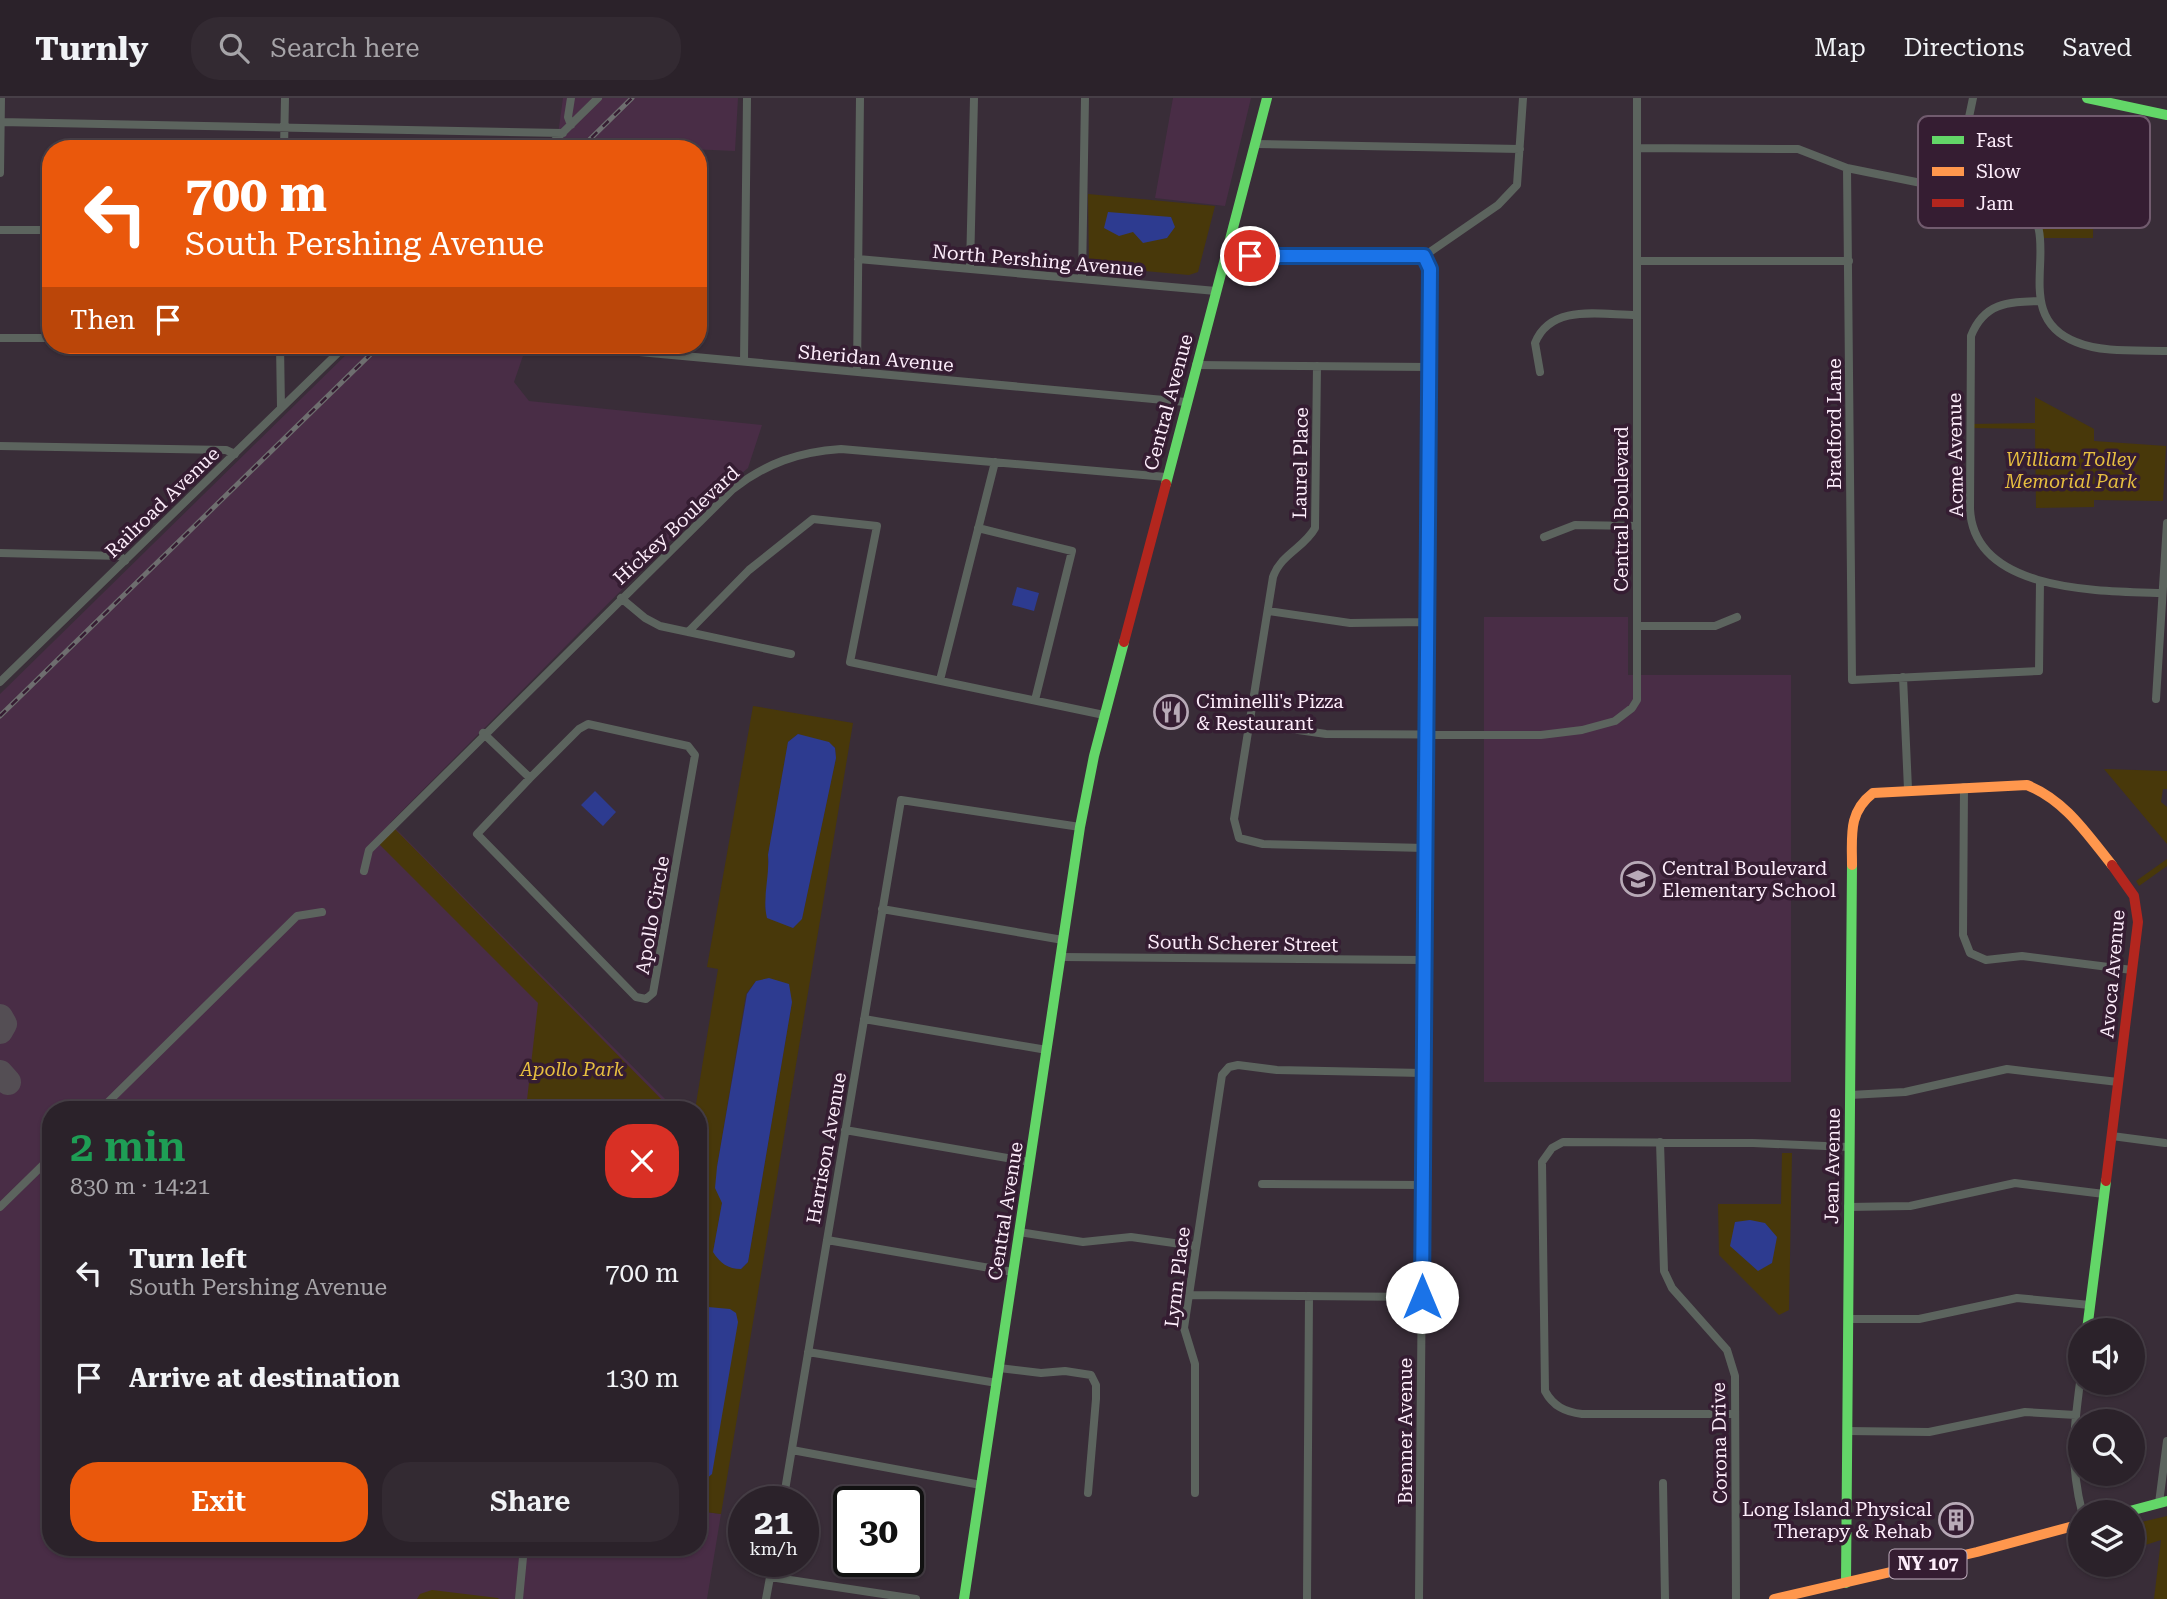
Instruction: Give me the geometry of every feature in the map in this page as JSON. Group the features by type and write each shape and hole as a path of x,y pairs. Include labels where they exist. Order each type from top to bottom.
{"main road":[{"name":"Central Avenue","path":"964,1599 1080,827 1104,715 1267,98"},
{"path":"2087,98 2167,114"},
{"name":"Avoca Avenue","path":"1908,789 2027,785 2048,793 2064,807 2134,896 2138,922 2088,1318"},
{"name":"Jean Avenue","path":"1846,1583 1852,819 1860,803 1873,793 1908,789"},
{"path":"2145,1507 2163,1502"},
{"name":"NY 107","path":"1774,1599 2068,1527"}],"street":[{"path":"0,173 1,98"},
{"path":"284,140 285,98"},
{"path":"571,98 568,117 571,125"},
{"path":"555,140 598,98"},
{"path":"744,361 747,98"},
{"path":"857,372 860,98"},
{"path":"970,269 974,98"},
{"path":"1082,279 1085,98"},
{"path":"1226,255 1424,256 1512,192 1518,176 1523,98"},
{"name":"Central Boulevard","path":"1250,723 1326,734 1541,735 1615,721 1632,708 1637,700 1637,98"},
{"path":"1969,116 1973,98"},
{"path":"1,122 562,133"},
{"path":"1255,144 1520,149"},
{"path":"1637,148 1798,149 1847,168 1918,182"},
{"name":"Bradford Lane","path":"1847,168 1852,680 1903,677"},
{"path":"2039,228 2039,301 2050,322 2076,343 2167,351"},
{"path":"0,230 42,230"},
{"name":"Brenner Avenue","path":"1419,1599 1430,367 1430,269 1424,256"},
{"name":"North Pershing Avenue","path":"858,259 1216,290"},
{"path":"1637,261 1849,261"},
{"name":"Acme Avenue","path":"2039,301 2002,302 1979,320 1971,336 1970,509 1974,533 1980,546 1991,557 2040,581 2074,588 2162,593"},
{"path":"1540,372 1535,344 1547,323 1569,314 1637,315"},
{"path":"0,338 42,338"},
{"path":"280,354 281,408"},
{"name":"Railroad Avenue","path":"1,678 337,354"},
{"name":"Sheridan Avenue","path":"684,354 1186,402"},
{"path":"1196,365 1430,367"},
{"name":"Laurel Place","path":"1317,366 1315,527 1308,540 1276,568 1234,819 1236,834 1239,838 1263,844 1425,848"},
{"path":"0,446 226,450 235,454"},
{"name":"Hickey Boulevard","path":"364,871 369,850 483,733 733,489 783,459 841,449 1166,477"},
{"path":"940,680 995,462"},
{"path":"688,632 749,570 813,519 877,526 850,662 1104,715"},
{"path":"2156,699 2167,523"},
{"path":"1544,537 1575,526 1637,526"},
{"path":"978,528 1072,551 1035,700"},
{"path":"0,553 120,556 124,561"},
{"path":"1908,789 1903,677 2039,671 2040,581"},
{"path":"621,598 645,618 688,632 791,654"},
{"path":"1268,611 1350,623 1427,622"},
{"path":"1637,626 1715,626 1737,617"},
{"name":"Apollo Circle","path":"588,724 688,746 695,755 653,993 646,999 636,997 477,834 530,778 579,729 588,724"},
{"path":"483,733 530,778"},
{"path":"1964,787 1963,935 1970,953 1986,960 2022,956 2132,970"},
{"name":"Harrison Avenue","path":"786,1486 901,800 1080,827"},
{"path":"883,909 1063,940"},
{"path":"109,1101 297,916 322,912"},
{"name":"South Scherer Street","path":"1061,957 1424,960"},
{"path":"864,1019 1047,1051"},
{"name":"Lynn Place","path":"1195,1493 1197,1386 1195,1364 1184,1328 1222,1075 1229,1067 1423,1073"},
{"path":"1850,1096 1905,1092 2007,1069 2118,1082"},
{"path":"845,1130 1030,1162"},
{"path":"2112,1136 2165,1143"},
{"path":"1734,1414 1569,1412 1550,1402 1545,1391 1539,1174 1542,1162 1563,1142 1849,1147"},
{"name":"Corona Drive","path":"1660,1142 1664,1272 1672,1287 1727,1349 1735,1376 1736,1599"},
{"path":"0,1207 42,1166"},
{"path":"1849,1207 1910,1206 2015,1183 2104,1194"},
{"path":"1262,1184 1422,1185"},
{"path":"1019,1232 1083,1242 1131,1237 1195,1246"},
{"path":"827,1240 1013,1272"},
{"path":"1188,1295 1422,1297"},
{"path":"1307,1599 1309,1296"},
{"path":"1848,1319 1919,1319 2017,1298 2090,1305"},
{"path":"808,1352 997,1383"},
{"path":"999,1368 1091,1375 1096,1385 1096,1399 1088,1493"},
{"path":"1847,1432 1928,1432 2025,1412 2068,1415"},
{"path":"2163,1502 2167,1441"},
{"path":"792,1450 981,1485"},
{"path":"1663,1483 1665,1599"},
{"path":"519,1599 523,1556"},
{"path":"766,1599 770,1577 916,1599"}],"shaded area":[{"path":"563,98 738,98 735,151 707,150 707,140 557,140"},
{"path":"1173,98 1251,98 1225,206 1155,198"},
{"path":"1108,212 1171,217 1175,227 1167,238 1143,243 1133,232 1119,236 1104,228"},
{"path":"347,354 524,354 514,382 529,401 762,425 748,468 714,497 390,823 667,1101 42,1101 42,1556 707,1556 707,1512 721,1514 707,1599 0,1599 0,694"},
{"path":"1017,587 1039,593 1034,611 1012,605"},
{"name":"Central Boulevard Elementary School","path":"1484,617 1628,617 1628,675 1791,675 1791,1082 1484,1082"},
{"path":"798,734 829,742 835,748 836,758 802,919 793,928 767,918 765,903 768,855 788,742"},
{"path":"595,791 616,812 603,826 581,805"},
{"path":"769,978 789,984 792,1002 748,1262 741,1269 736,1269 725,1265 713,1252 722,1203 715,1188 717,1167 747,994 756,981"},
{"path":"1750,1220 1765,1223 1777,1237 1772,1263 1758,1271 1730,1246 1735,1222"},
{"path":"707,1308 730,1309 736,1313 738,1322 712,1474 707,1478"}],"green space":[{"path":"1088,194 1215,206 1198,272 1189,275 1089,266"},
{"path":"2041,228 2093,228 2093,238 2042,238"},
{"name":"William Tolley Memorial Park","path":"2035,397 2094,429 2094,441 2166,446 2163,501 2094,500 2094,507 2036,508 2035,429 1972,428 1972,424 2035,423"},
{"path":"753,706 853,723 721,1514 707,1512 707,1101 696,1101 718,969 707,967","holes":["798,734 835,747 836,758 802,918 793,928 765,909 768,855 788,742","756,981 792,1002 748,1262 741,1269 713,1252 722,1203 717,1167 746,994"]},
{"path":"2104,769 2167,771 2167,789 2163,789 2161,802 2167,807 2167,844"},
{"name":"Apollo Park","path":"395,829 663,1101 527,1101 538,1003 379,844"},
{"path":"2167,859 2167,866 2139,886 2136,881"},
{"path":"1782,1153 1792,1153 1789,1310 1779,1315 1719,1255 1718,1204 1781,1204","holes":["1735,1222 1758,1270 1731,1246"]},
{"path":"2167,1516 2167,1599 2154,1599 2161,1540 2145,1545 2145,1521"},
{"path":"432,1590 499,1599 417,1599 420,1594"}],"taxiway":[{"path":"0,1017 4,1024 0,1031"},
{"path":"0,1073 8,1082"}],"railway":[{"path":"589,140 632,98"},
{"path":"0,716 371,354"}],"traffic: fast":[{"path":"1166,484 1267,98"},
{"path":"2087,98 2167,115"},
{"path":"964,1599 1080,827 1094,756 1124,642"},
{"path":"1846,1583 1852,865"},
{"path":"2089,1318 2106,1181"},
{"path":"2145,1507 2167,1501"}],"traffic: slow":[{"path":"1852,865 1855,816 1873,793 2027,785 2041,791 2064,809 2112,865"},
{"path":"1774,1599 1977,1552 2068,1528"}],"traffic: jam":[{"path":"1124,642 1166,484"},
{"path":"2106,1181 2138,922 2134,896 2112,865"}],"place":[{"name":"Ciminelli's Pizza & Restaurant","path":"1171,712"},
{"name":"Central Boulevard Elementary School","path":"1638,879"},
{"name":"Long Island Physical Therapy & Rehab","path":"1956,1520"}],"route":[{"path":"1250,256 1424,256 1430,269 1422,1297"}]}
